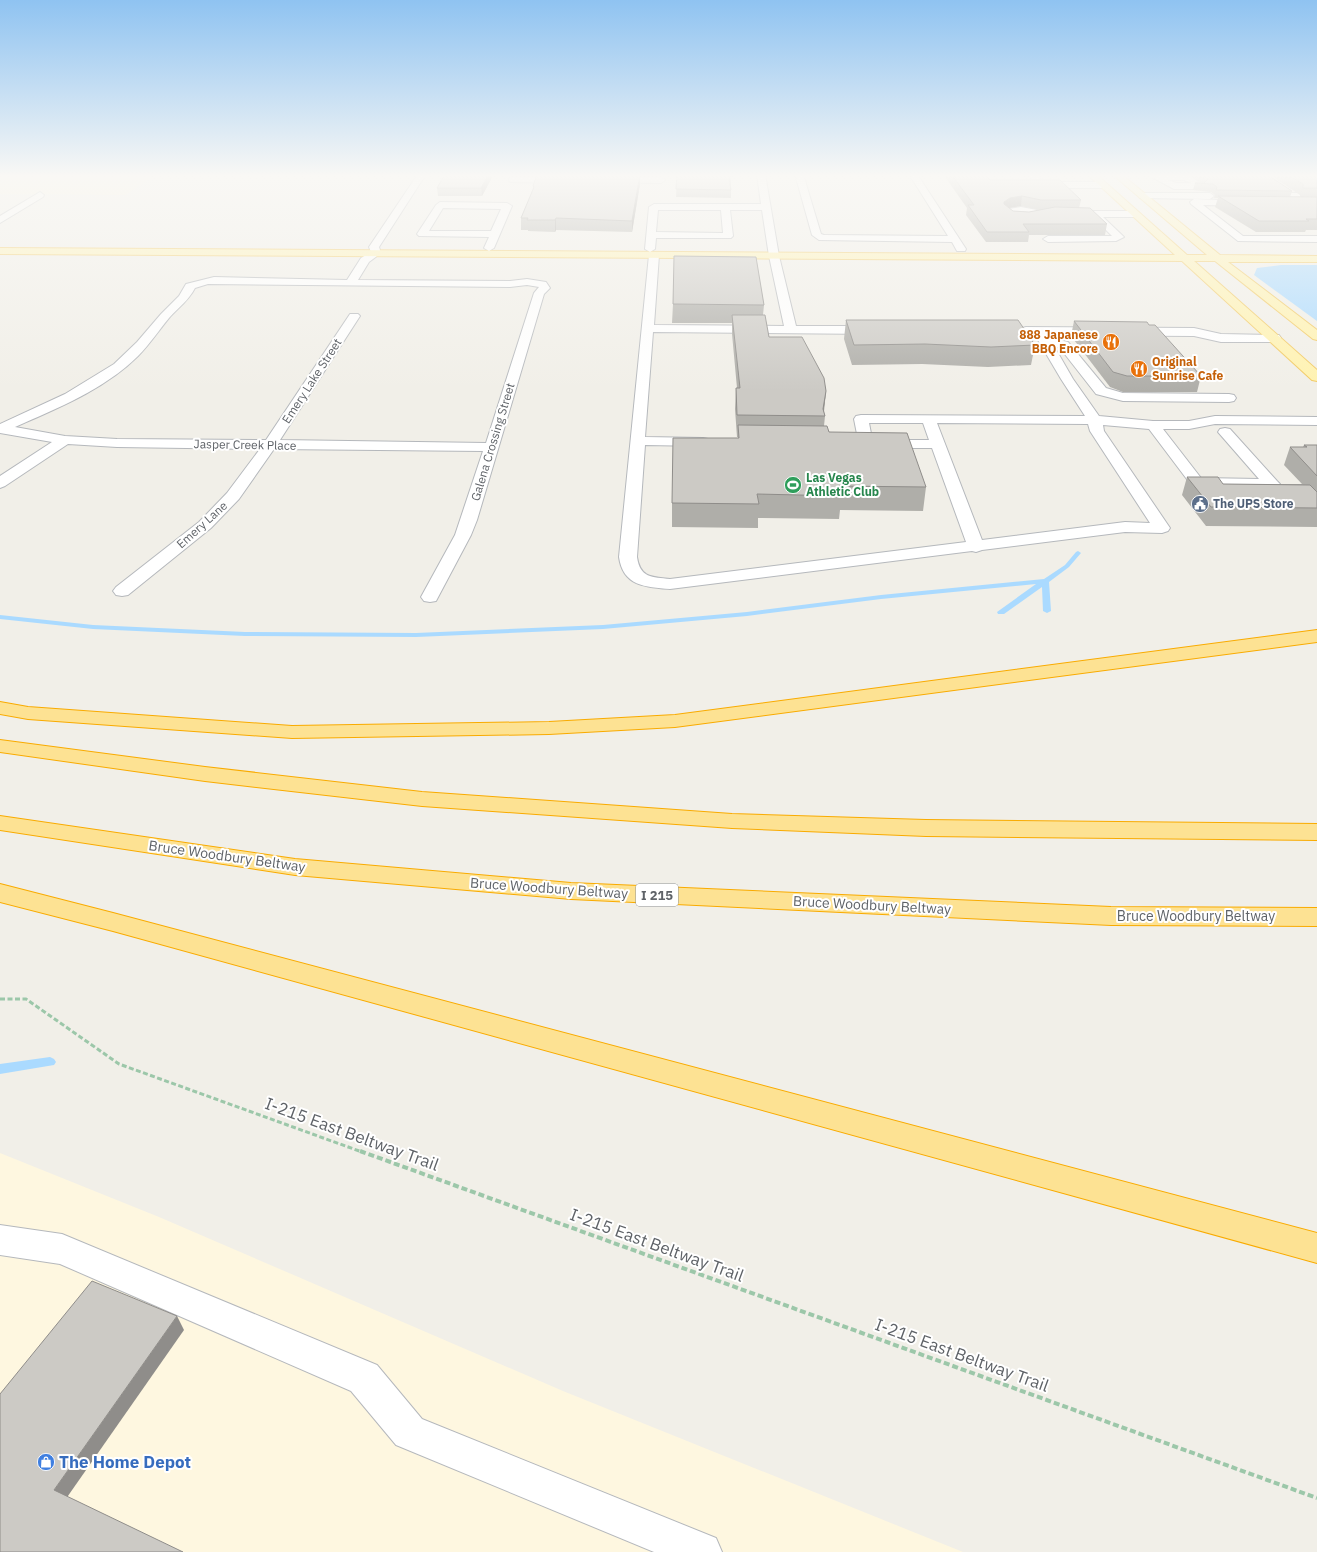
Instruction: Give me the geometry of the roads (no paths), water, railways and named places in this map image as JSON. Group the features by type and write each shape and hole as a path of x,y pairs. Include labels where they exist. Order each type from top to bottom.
{"highway":[{"path":"0,708 28,713 292,732 549,728 675,721 1317,636"},
{"path":"0,746 205,774 422,799 724,820 926,828 1317,832"},
{"name":"Bruce Woodbury Beltway","path":"0,823 295,867 571,891 1111,916 1317,917"},
{"path":"0,893 128,926 1317,1248"}],"main road":[{"path":"152,246 375,250 1181,255"},
{"path":"1171,246 1317,377"},
{"path":"1203,246 1317,336"},
{"path":"0,251 375,250 488,248 652,252"},
{"path":"774,253 1062,251 1317,260"},
{"path":"1214,256 1317,252"},
{"path":"1304,365 1317,373"}],"street":[{"path":"0,429 84,390 114,370 147,340 164,316 188,293 190,286 199,282 219,280 350,283 365,260 377,246"},
{"path":"652,246 647,328 628,568 634,576 651,582 670,584 1125,527 1162,528 1097,431 1096,420 1068,380 1042,335"},
{"path":"773,246 791,329"},
{"path":"959,246 962,251"},
{"path":"1057,246 1062,251"},
{"path":"375,250 384,260 381,265"},
{"name":"Galena Crossing Street","path":"350,283 372,279 510,284 527,282 542,284 545,288 539,293 465,530 430,597"},
{"name":"Emery Lake Street","path":"269,446 354,316"},
{"path":"647,328 891,330"},
{"path":"1016,330 1042,335 1194,332 1221,338 1275,338"},
{"path":"1042,335 1064,345 1096,386 1108,394 1123,397 1229,398"},
{"path":"866,444 861,419 1096,420 1153,425 1189,425 1215,420 1317,421"},
{"path":"928,419 976,546"},
{"path":"1153,425 1197,483 1272,484 1225,432"},
{"path":"1189,425 1225,432 1317,432"},
{"name":"Jasper Creek Place","path":"0,429 65,440 117,443 269,446 492,447"},
{"path":"0,483 65,440"},
{"path":"638,441 713,442"},
{"path":"836,443 937,444"},
{"name":"Emery Lane","path":"122,591 205,525 233,496 269,446"},
{"path":"0,1240 62,1249 364,1378 409,1432 702,1552"}],"water":[{"path":"1281,265 1317,265 1317,321 1254,275 1257,268"}],"waterway":[{"path":"1045,581 1067,566 1078,553"},
{"path":"0,617 93,627 245,634 416,635 603,627 747,614 881,597 1045,581"},
{"path":"1001,612 1045,581"},
{"path":"1045,581 1047,611"},
{"path":"0,1069 50,1062"}],"place":[{"name":"888 Japanese BBQ Encore","path":"1111,342"},
{"name":"Original Sunrise Cafe","path":"1139,369"},
{"name":"Las Vegas Athletic Club","path":"793,485"},
{"name":"The UPS Store","path":"1200,504"},
{"name":"The Home Depot","path":"46,1462"}]}
